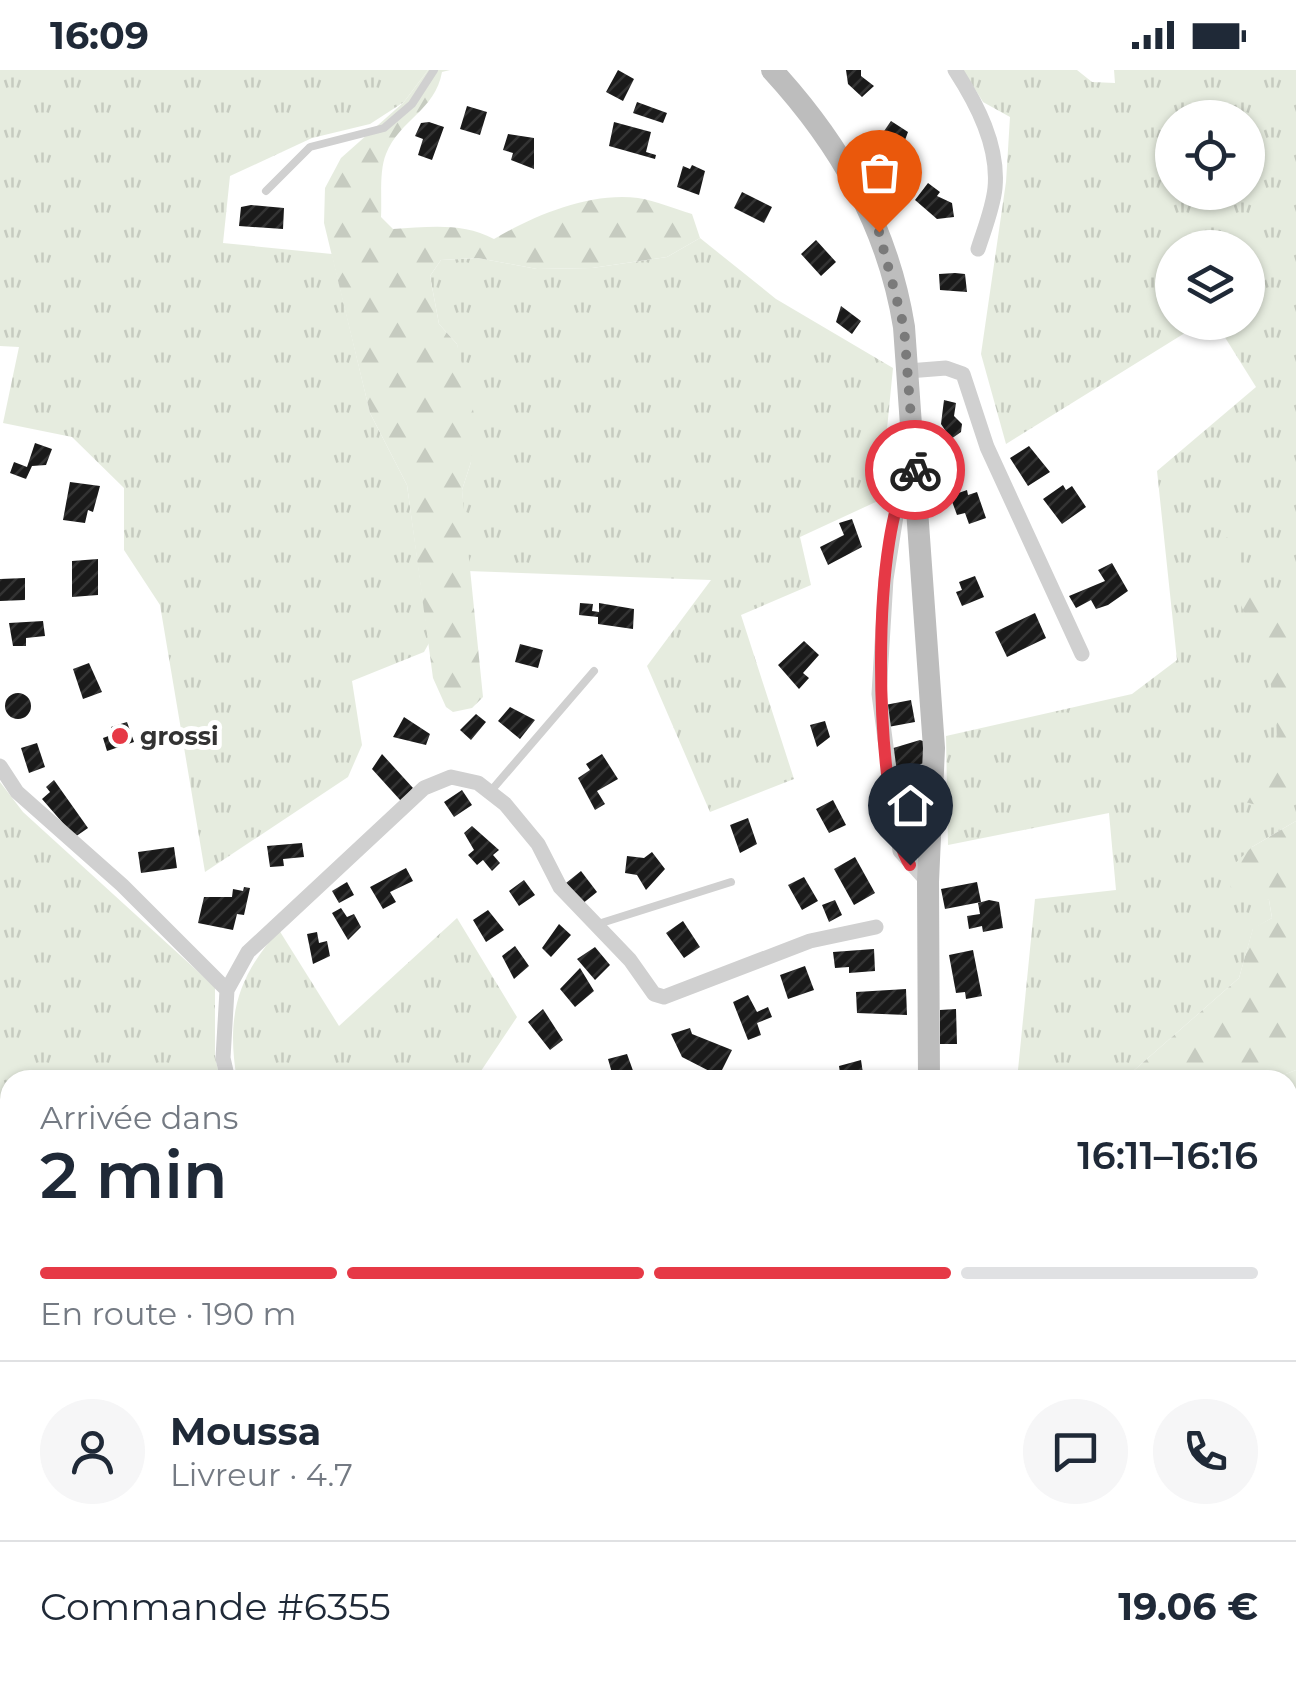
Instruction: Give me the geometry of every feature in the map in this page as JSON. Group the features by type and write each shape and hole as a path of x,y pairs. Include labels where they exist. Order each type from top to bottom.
{"street":[{"path":"772,70 829,139 879,232 899,296 908,372 934,748 928,882 930,1070"},
{"path":"955,70 975,102 990,143 996,188 978,249"},
{"path":"908,372 946,368 963,374 987,447 1082,654"},
{"path":"915,470 900,491 886,578 878,694 900,851 928,882"},
{"path":"0,766 18,792 122,885 228,990"},
{"path":"226,1070 223,1058 228,990 248,952 424,788 450,777 478,783 490,792 538,844 560,887 630,960 654,994 664,997 810,941 876,927"}],"lane":[{"path":"266,190 310,147 384,128 412,104 434,70"},
{"path":"490,792 594,671"},
{"path":"595,925 731,882"}],"green space":[{"path":"0,70 428,70 404,102 370,124 312,138 230,176 223,243 332,254 370,413 407,485 429,643 424,652 352,681 362,745 348,777 205,872 160,605 124,550 124,488 72,437 3,423 19,347 0,346"},
{"path":"428,70 450,70 442,72 432,96 392,142 384,161 381,217 393,229 457,228 494,239 563,207 620,197 645,199 692,214 700,238 667,257 592,268 537,269 478,258 441,260 430,276 439,324 457,344 474,414 471,462 462,490 483,697 472,708 453,712 446,707 433,678 407,485 370,413 324,223 325,188 341,158 404,102"},
{"path":"963,70 1077,70 1092,82 1115,83 1114,70 1296,70 1296,821 1252,847 1257,893 1269,900 1272,918 1253,929 1239,978 1134,1070 1018,1070 1035,899 1116,890 1109,813 948,845 946,736 1132,694 1177,660 1157,471 1256,387 1227,340 1265,340 1265,230 1155,230 1155,340 1174,340 1006,444 981,354 1006,182 1010,117 983,102"},
{"path":"700,238 776,299 893,368 880,500 800,537 811,585 741,615 794,779 710,812 647,666 711,580 467,571 462,490 471,462 457,344 439,324 430,276 441,260 478,258 537,269 592,268 667,257"},
{"path":"1227,537 1256,588 1296,590 1296,785 1284,797 1264,805 1240,800 1238,785 1276,760 1274,698 1260,648 1219,546"},
{"path":"0,782 23,812 215,987 218,1070 0,1070"},
{"path":"1296,821 1296,1070 1134,1070 1239,978 1253,928 1272,918 1269,900 1231,889 1229,869 1252,847"},
{"path":"457,918 517,1017 482,1070 236,1070 233,1036 238,999 253,965 279,930 339,1026"}],"building":[{"path":"618,70 634,79 623,101 606,92"},
{"path":"846,70 861,70 861,76 874,86 862,97 848,84"},
{"path":"637,102 667,113 663,123 633,113"},
{"path":"467,106 487,112 480,135 460,129"},
{"path":"891,121 908,132 901,151 880,137"},
{"path":"614,122 651,132 646,152 656,155 655,159 609,146"},
{"path":"421,123 444,127 432,160 418,155 423,139 415,136"},
{"path":"508,134 534,138 534,169 511,160 513,153 503,150"},
{"path":"692,165 705,171 699,195 677,187 683,166 690,169"},
{"path":"928,183 940,192 937,196 952,203 954,217 937,219 915,200"},
{"path":"742,192 772,207 764,223 734,208"},
{"path":"241,207 284,208 283,229 239,226"},
{"path":"816,240 836,262 821,276 801,254"},
{"path":"939,274 965,274 967,292 940,290"},
{"path":"841,306 861,321 852,334 836,322"},
{"path":"944,400 956,403 954,416 962,424 961,432 951,439 941,424"},
{"path":"35,443 52,449 46,465 32,466 26,479 10,473 14,462 27,467"},
{"path":"1029,446 1050,472 1028,486 1010,458"},
{"path":"70,482 100,486 93,512 88,510 85,523 63,520"},
{"path":"1063,485 1066,490 1072,486 1086,507 1062,524 1043,499"},
{"path":"967,490 968,495 977,492 986,518 969,524 965,513 957,515 950,496"},
{"path":"852,519 862,547 828,565 820,547 844,535 839,523"},
{"path":"98,559 98,595 72,597 72,561"},
{"path":"1112,563 1128,591 1096,609 1091,600 1076,608 1069,596 1105,581 1098,570"},
{"path":"975,576 984,597 962,606 956,592 962,590 959,582"},
{"path":"25,578 25,600 0,601 0,579"},
{"path":"580,603 593,604 592,611 599,612 599,603 634,609 633,629 598,624 598,617 579,615"},
{"path":"1035,613 1046,638 1007,657 995,632"},
{"path":"43,621 45,636 26,638 26,646 13,646 9,623"},
{"path":"804,641 819,655 803,673 809,678 799,689 778,665"},
{"path":"520,644 543,650 538,668 515,662"},
{"path":"89,663 102,692 83,699 73,669"},
{"path":"18,693 27,697 31,706 27,715 18,719 9,715 5,706 9,697"},
{"path":"911,700 915,722 888,727 885,705"},
{"path":"510,707 535,720 520,739 498,721"},
{"path":"476,714 486,722 471,740 460,730"},
{"path":"404,717 430,734 426,745 393,737"},
{"path":"825,721 830,737 817,747 810,725"},
{"name":"grossi","path":"127,722 134,742 107,751 103,738 114,734 111,727"},
{"path":"920,740 926,742 926,763 915,765 916,770 894,774 890,749"},
{"path":"37,743 45,767 29,773 21,748"},
{"path":"382,754 413,788 401,801 372,769"},
{"path":"602,754 618,779 597,791 605,804 595,810 578,778 590,770 586,764"},
{"path":"54,780 88,828 75,837 42,799 50,792 46,787"},
{"path":"462,790 472,805 454,817 444,802"},
{"path":"833,800 846,825 829,833 816,809"},
{"path":"748,818 757,844 740,853 730,825"},
{"path":"472,826 499,850 493,855 500,863 492,871 483,860 477,865 468,855 474,850 464,833"},
{"path":"302,843 304,857 283,859 284,866 270,867 267,846"},
{"path":"174,847 177,868 141,873 138,852"},
{"path":"652,852 665,869 646,890 637,875 625,873 627,856 644,858"},
{"path":"855,857 875,893 854,905 834,869"},
{"path":"406,868 413,881 390,892 396,902 383,909 370,887"},
{"path":"581,871 597,892 582,904 566,883"},
{"path":"804,877 818,901 802,910 788,885"},
{"path":"524,880 535,895 519,906 509,891"},
{"path":"347,882 354,895 339,903 332,891"},
{"path":"977,882 981,902 945,909 941,889"},
{"path":"244,887 250,888 244,915 237,914 233,930 198,923 204,897 232,897 233,889 243,891"},
{"path":"835,900 842,915 829,922 822,905"},
{"path":"999,902 1003,928 983,932 982,926 969,929 967,916 980,914 978,903"},
{"path":"341,908 347,917 354,914 361,927 348,940 332,913"},
{"path":"488,910 504,930 486,942 473,920"},
{"path":"683,921 700,947 684,958 666,933"},
{"path":"559,924 571,935 551,957 542,948"},
{"path":"317,932 319,943 327,941 330,956 313,964 307,934"},
{"path":"515,946 529,966 514,979 502,956"},
{"path":"595,947 610,965 595,980 577,959"},
{"path":"874,949 875,971 849,973 849,967 835,968 833,952"},
{"path":"973,950 982,996 966,999 965,992 956,993 949,955"},
{"path":"805,966 814,990 788,999 780,975"},
{"path":"580,968 594,991 575,1007 560,989"},
{"path":"906,989 907,1015 857,1013 856,992"},
{"path":"748,995 757,1012 768,1007 772,1017 757,1023 761,1035 748,1040 733,1002"},
{"path":"543,1009 563,1040 550,1050 528,1022"},
{"path":"956,1009 957,1044 940,1044 940,1010"},
{"path":"690,1028 692,1034 732,1050 722,1070 707,1070 682,1057 671,1034"},
{"path":"627,1054 633,1070 611,1070 608,1059"},
{"path":"861,1060 862,1070 840,1070 839,1066"}],"way so far":[{"path":"879,232 891,265 904,327 915,470"}],"place":[{"name":"grossi","path":"120,736"}],"route":[{"path":"910,865 900,851 895,828 878,694 886,578 900,491 904,480 915,470"}]}
